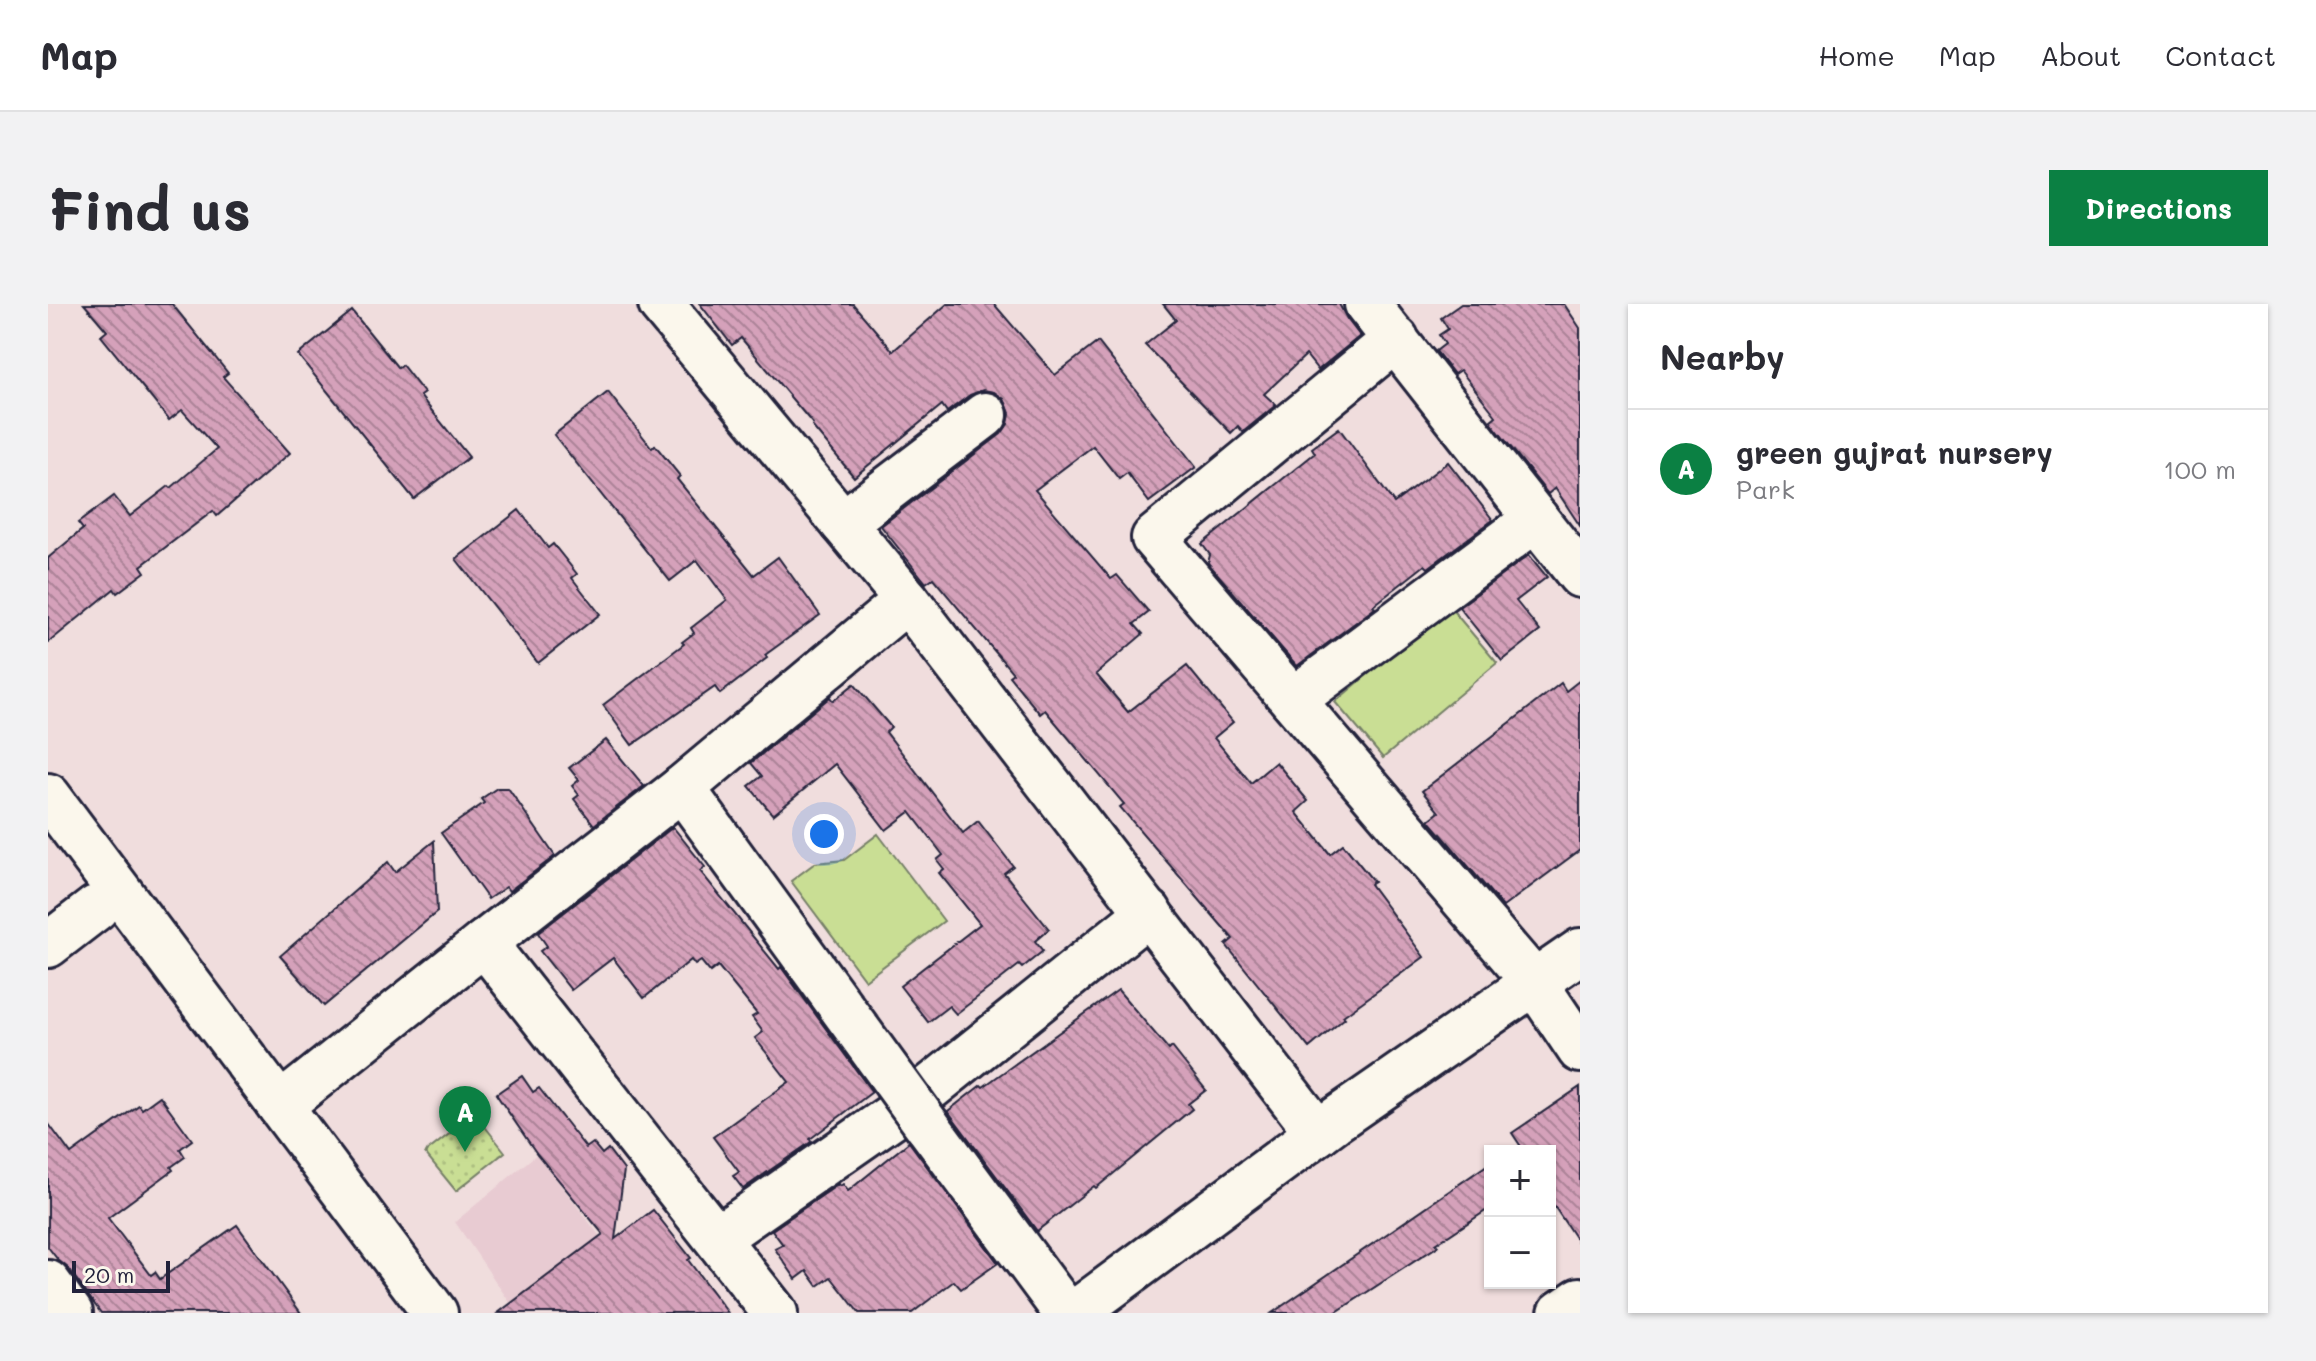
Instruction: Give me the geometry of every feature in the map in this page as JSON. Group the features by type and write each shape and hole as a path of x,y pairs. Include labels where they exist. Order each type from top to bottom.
{"street":[{"path":"661,304 907,600 1318,1133"},
{"path":"1367,304 1580,575"},
{"path":"1396,339 1154,538 1535,983 1580,1050"},
{"path":"843,523 985,415"},
{"path":"1293,700 1536,519"},
{"path":"280,1106 682,788 907,600"},
{"path":"682,788 927,1125 1089,1309 1318,1133 1580,951"},
{"path":"48,796 435,1313"},
{"path":"48,843 398,1313"},
{"path":"48,945 96,908"},
{"path":"717,1238 911,1103 1149,912"},
{"path":"484,943 775,1313"},
{"path":"48,1283 70,1313"},
{"path":"1561,1313 1580,1300"}],"shaded area":[{"path":"537,1154 644,1294 517,1313 455,1222"}],"green space":[{"path":"1449,606 1497,663 1383,758 1335,702"},
{"path":"878,834 944,921 865,980 791,881 815,863 844,860"},
{"path":"475,1114 505,1152 456,1191 425,1153"}],"building":[{"path":"84,304 172,304 228,373 223,377 290,453 217,516 213,511 141,566 145,572 117,593 114,589 48,643 48,558 83,529 78,523 114,496 130,516 169,486 171,488 217,449 182,410 169,420 101,336 107,331"},
{"path":"700,304 853,304 893,351 947,304 994,304 1055,375 1098,342 1196,467 1149,502 1127,473 1119,479 1093,446 1035,490 1111,579 1117,575 1149,612 1134,624 1143,634 1096,674 1128,712 1187,666 1233,722 1214,738 1251,783 1276,762 1308,801 1296,812 1330,854 1343,844 1374,882 1370,884 1424,957 1343,1016 1345,1018 1309,1048 1226,945 1233,939 1120,807 1124,804 1045,710 1040,714 1009,676 1013,673 933,578 926,583 881,526 1001,434 1008,424 1010,413 1004,399 994,392 983,390 970,395 947,412 942,405 854,477 741,338 732,345"},
{"path":"1163,304 1339,304 1360,336 1318,370 1306,355 1264,394 1276,405 1243,432 1238,426 1231,433 1145,345 1176,320"},
{"path":"1461,304 1564,304 1580,328 1580,526 1555,488 1548,494 1490,421 1496,416 1460,370 1454,374 1436,351 1445,344 1439,335 1448,329 1441,318"},
{"path":"352,311 398,368 402,365 424,393 420,396 469,457 414,499 298,355"},
{"path":"608,392 652,448 655,445 680,476 677,479 754,575 778,557 820,615 765,655 767,658 720,694 715,687 632,745 603,705 684,644 682,642 694,633 691,628 727,600 697,560 670,581 554,435"},
{"path":"1339,428 1394,503 1448,462 1493,520 1428,568 1425,565 1373,606 1375,608 1297,666 1208,563 1210,555 1202,544 1315,453 1312,448"},
{"path":"519,510 548,548 553,544 577,574 572,578 600,614 538,663 456,559"},
{"path":"1529,555 1547,577 1516,601 1540,631 1502,661 1459,607"},
{"path":"1580,680 1580,850 1503,907 1429,820 1439,812 1422,791 1561,683 1566,691"},
{"path":"854,684 891,727 886,732 963,833 978,821 1013,866 1004,873 1049,929 1035,941 1043,951 1022,968 1019,965 956,1014 949,1006 928,1022 900,986 980,924 939,873 944,869 937,860 943,855 910,812 886,830 835,764 773,815 749,786 762,776 751,763 830,697 833,701"},
{"path":"606,740 644,786 594,825 574,799 579,795 572,786 579,780 569,768"},
{"path":"497,788 508,788 555,856 509,891 506,887 488,899 441,833 484,803 481,799"},
{"path":"673,827 705,867 700,871 779,969 781,967 872,1092 810,1139 811,1142 743,1189 733,1176 739,1172 713,1137 789,1082 755,1038 763,1032 752,1017 757,1014 718,966 710,972 701,961 695,965 691,960 644,998 613,958 571,990 540,951 547,946 538,933"},
{"path":"434,841 437,912 324,1006 280,956 388,862 395,872"},
{"path":"1118,990 1169,1050 1172,1047 1206,1090 1188,1104 1192,1109 1096,1188 1094,1186 1037,1231 948,1111"},
{"path":"522,1076 533,1092 539,1088 586,1148 593,1143 602,1154 608,1149 624,1170 615,1239 653,1210 691,1258 688,1260 728,1313 498,1313 603,1234 537,1154 496,1094"},
{"path":"1580,1087 1580,1245 1556,1209 1556,1145 1520,1145 1512,1133"},
{"path":"160,1096 192,1140 180,1149 185,1157 171,1167 173,1170 108,1218 151,1275 155,1272 160,1279 237,1225 301,1313 101,1313 68,1268 48,1247 48,1123 71,1154 139,1105 142,1109"},
{"path":"909,1142 998,1263 961,1289 954,1281 912,1313 859,1313 831,1277 818,1286 807,1271 796,1279 775,1249 783,1245 772,1230 839,1184 843,1184 848,1191"},
{"path":"1484,1167 1484,1212 1436,1244 1438,1246 1335,1313 1272,1313"}],"place":[{"name":"green gujrat nursery","path":"465,1152"}]}
